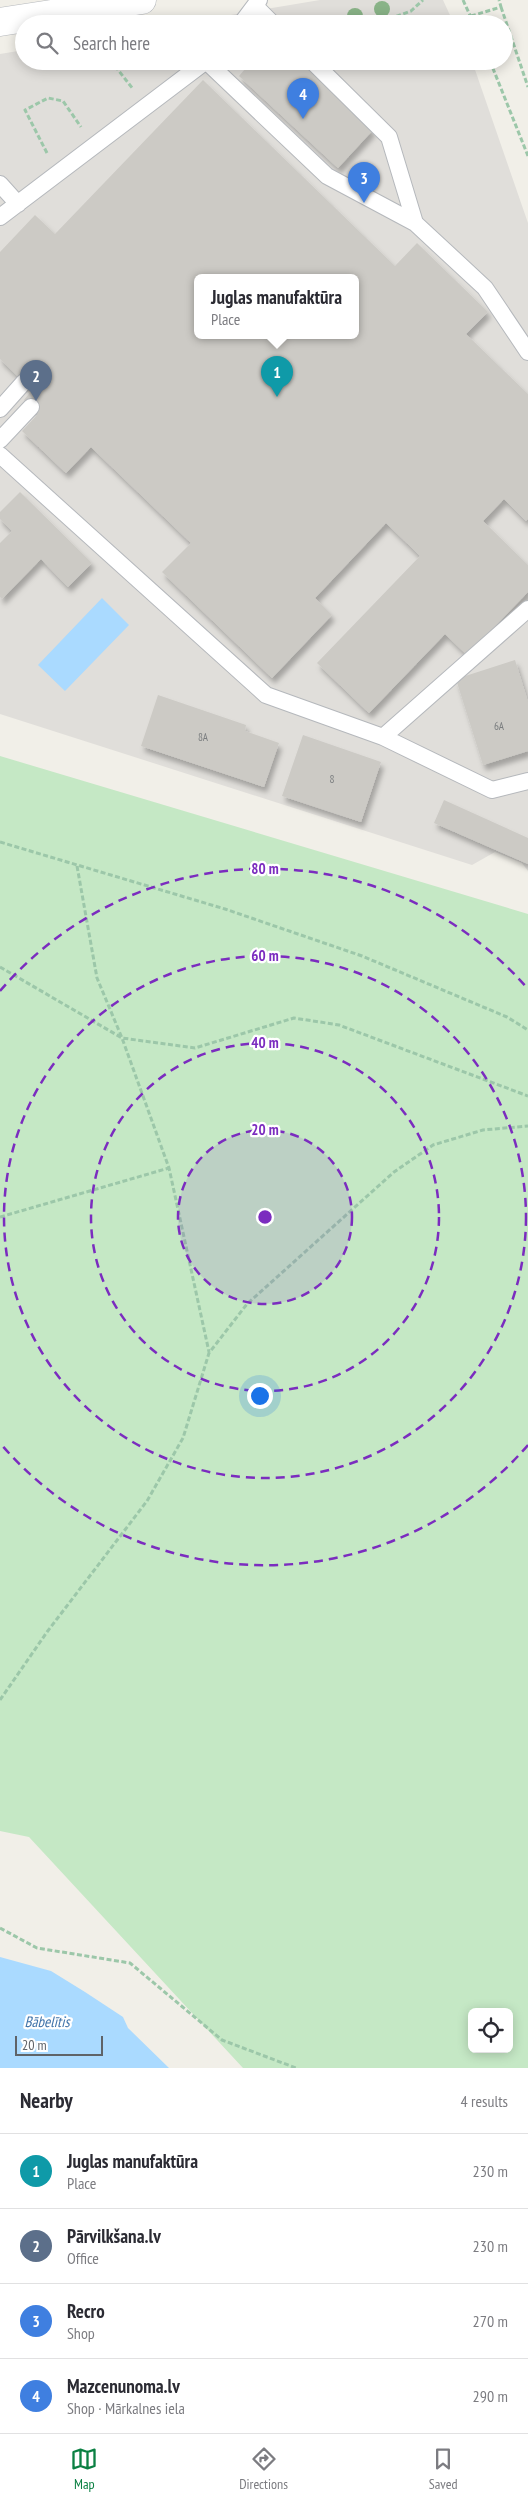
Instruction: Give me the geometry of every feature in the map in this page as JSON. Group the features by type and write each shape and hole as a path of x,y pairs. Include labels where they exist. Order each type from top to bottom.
{"street":[{"path":"16,13 142,0"}],"lane":[{"path":"248,15 257,3 266,15"},
{"path":"0,218 194,70"},
{"path":"215,70 327,176 416,223 484,288 528,352"},
{"path":"321,70 389,137 416,223"},
{"path":"0,184 18,204"},
{"path":"0,409 24,382"},
{"path":"0,440 31,407"},
{"path":"0,456 266,695 383,737 492,790 528,781"},
{"path":"383,737 527,616"}],"path":[{"path":"400,15 411,11 423,0"},
{"path":"463,0 470,15"},
{"path":"499,0 504,15"},
{"path":"474,15 501,7"},
{"path":"513,42 528,86"},
{"path":"118,70 146,106"},
{"path":"494,70 528,156"},
{"path":"58,174 25,110 48,98 63,101 93,147"},
{"path":"0,842 224,909 362,956 507,1017 528,1030"},
{"path":"77,866 97,978 122,1038 169,1168 209,1353"},
{"path":"0,967 122,1038 195,1048 294,1018 339,1025 528,1096"},
{"path":"0,1700 47,1632 147,1500 183,1438 209,1353 247,1304 402,1167 433,1145 483,1130 528,1126"},
{"path":"0,1217 169,1168"},
{"path":"0,1928 37,1948 130,1963 222,2040 296,2068"}],"shaded area":[{"path":"320,0 443,0 450,15 231,15"},
{"path":"15,52 15,70 475,70 528,223 528,871 522,863 495,852 472,865 0,714 0,54"}],"green space":[{"path":"0,756 528,914 528,2068 243,2068 29,1837 0,1831"}],"water":[{"path":"102,598 129,625 65,691 38,665"},
{"name":"Bābelītis","path":"0,1957 51,1971 85,1992 123,2017 128,2028 169,2068 0,2068"}],"building":[{"path":"244,70 309,70 373,130 338,168 239,76"},
{"path":"203,80 395,266 417,243 488,312 466,334 528,394 528,519 526,521 504,499 483,521 528,565 528,592 467,655 445,634 369,713 317,663 420,556 386,523 315,598 332,615 272,678 162,572 191,543 91,447 66,473 22,431 38,414 24,400 32,390 0,359 0,252 35,215 55,234"},
{"path":"20,492 92,563 68,587 41,559 2,599 0,597 0,543 12,531 0,519 0,512"},
{"path":"515,660 528,702 528,751 483,765 456,679"},
{"path":"158,695 246,725 245,731 279,743 264,787 141,746"},
{"path":"303,735 381,762 361,822 282,796"},
{"path":"444,800 528,838 528,864 434,823"}],"place":[{"name":"Mazcenunoma.lv","path":"303,119"},
{"name":"Recro","path":"364,203"},
{"name":"Juglas manufaktūra","path":"277,397"},
{"name":"Pārvilkšana.lv","path":"36,401"}]}
